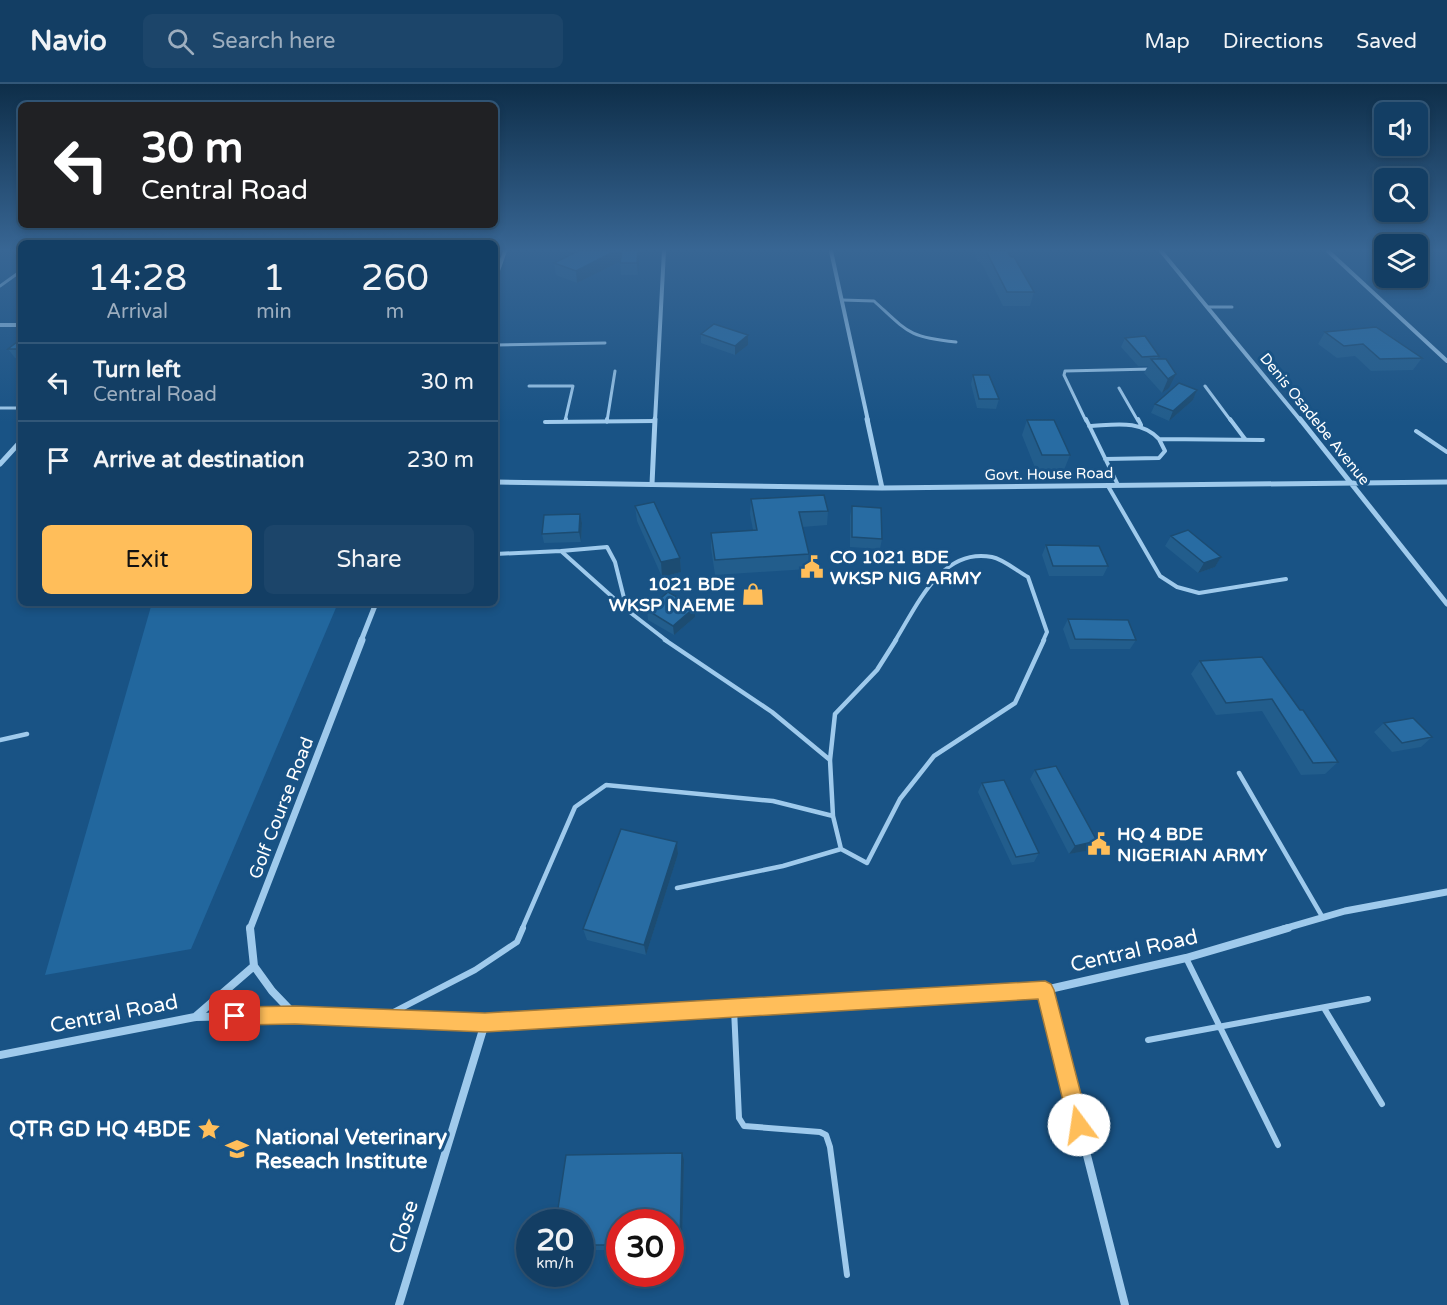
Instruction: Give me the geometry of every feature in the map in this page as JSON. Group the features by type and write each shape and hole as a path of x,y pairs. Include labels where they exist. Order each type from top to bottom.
{"street":[{"path":"652,484 661,308"},
{"path":"844,308 882,488"},
{"name":"Denis Osadebe Avenue","path":"1208,308 1352,482 1447,604"},
{"path":"1390,308 1447,361"},
{"path":"0,325 18,325"},
{"path":"0,464 18,444"},
{"name":"Govt. House Road","path":"498,482 882,488 1447,482"},
{"name":"Golf Course Road","path":"295,1015 272,991 255,966 250,928 375,606"},
{"name":"Central Road","path":"0,1055 195,1017 295,1015 485,1023 1045,990 1186,958 1323,918 1447,892"},
{"path":"195,1017 255,966"},
{"path":"1045,990 1125,1305"},
{"name":"Close","path":"399,1305 485,1023"}],"lane":[{"path":"882,308 910,334 925,339 956,342"},
{"path":"498,345 605,343"},
{"path":"1118,485 1064,375 1065,371 1163,369"},
{"path":"607,422 615,372"},
{"path":"529,386 573,386 565,422"},
{"path":"1205,386 1245,440"},
{"path":"1119,388 1141,425"},
{"path":"0,408 18,408"},
{"path":"545,422 655,421"},
{"path":"1089,426 1141,425 1153,430 1165,452 1160,458 1105,459"},
{"path":"1416,431 1447,452"},
{"path":"1159,439 1263,440"},
{"path":"1108,486 1160,576 1177,587 1199,593 1286,579"},
{"path":"498,554 607,547 615,562 627,610"},
{"path":"561,551 627,610 686,656 772,712 830,760"},
{"path":"677,888 783,866 841,849 867,863 900,799 934,756 1015,703 1047,632 1028,577 993,557 962,557 934,579 876,670 835,714 830,760 833,816 841,849"},
{"path":"0,740 27,734"},
{"path":"1239,773 1323,918"},
{"path":"381,1018 475,970 517,942 575,807 606,785 773,801 833,816"},
{"path":"1186,958 1278,1145"},
{"path":"1148,1040 1368,999"},
{"path":"1324,1008 1382,1104"},
{"path":"734,1009 739,1118 744,1126 820,1132 826,1135 830,1147 847,1275"}],"shaded area":[{"path":"151,606 337,606 191,949 45,975"}],"building":[{"path":"714,324 748,335 735,346 701,334"},
{"path":"1376,327 1422,358 1380,359 1363,344 1344,346 1325,332"},
{"path":"1145,336 1159,356 1142,357 1125,338"},
{"path":"18,341 18,349 8,349"},
{"path":"1151,359 1166,359 1176,374 1168,379"},
{"path":"973,375 989,375 999,399 979,399"},
{"path":"1179,383 1197,390 1173,411 1155,404"},
{"path":"1027,420 1054,420 1070,455 1042,455"},
{"path":"824,495 828,511 799,512 809,554 715,560 711,533 757,530 751,499"},
{"path":"654,502 680,558 661,562 635,506"},
{"path":"852,506 881,508 882,539 852,537"},
{"path":"580,514 579,532 542,534 544,515"},
{"path":"1188,530 1221,557 1204,563 1171,536"},
{"path":"1046,545 1099,546 1108,566 1053,566"},
{"path":"668,592 695,607 673,626 647,610"},
{"path":"1068,619 1128,620 1136,640 1075,639"},
{"path":"1262,657 1300,710 1303,710 1338,762 1313,763 1272,699 1226,703 1200,661"},
{"path":"1413,718 1432,737 1402,743 1384,723"},
{"path":"1056,766 1097,841 1075,846 1035,770"},
{"path":"1004,780 1039,853 1016,857 982,783"},
{"path":"621,829 677,842 644,945 583,929"},
{"path":"682,1153 681,1209 606,1209 606,1245 594,1245 594,1209 558,1209 566,1155"}],"place":[{"name":"CO 1021 BDE WKSP NIG ARMY","path":"812,567"},
{"name":"1021 BDE WKSP NAEME","path":"753,594"},
{"name":"HQ 4 BDE NIGERIAN ARMY","path":"1099,844"},
{"name":"QTR GD HQ 4BDE","path":"209,1129"},
{"name":"National Veterinary Reseach Institute","path":"237,1149"}],"route":[{"path":"235,1016 295,1015 485,1023 1045,990 1079,1125"}]}
